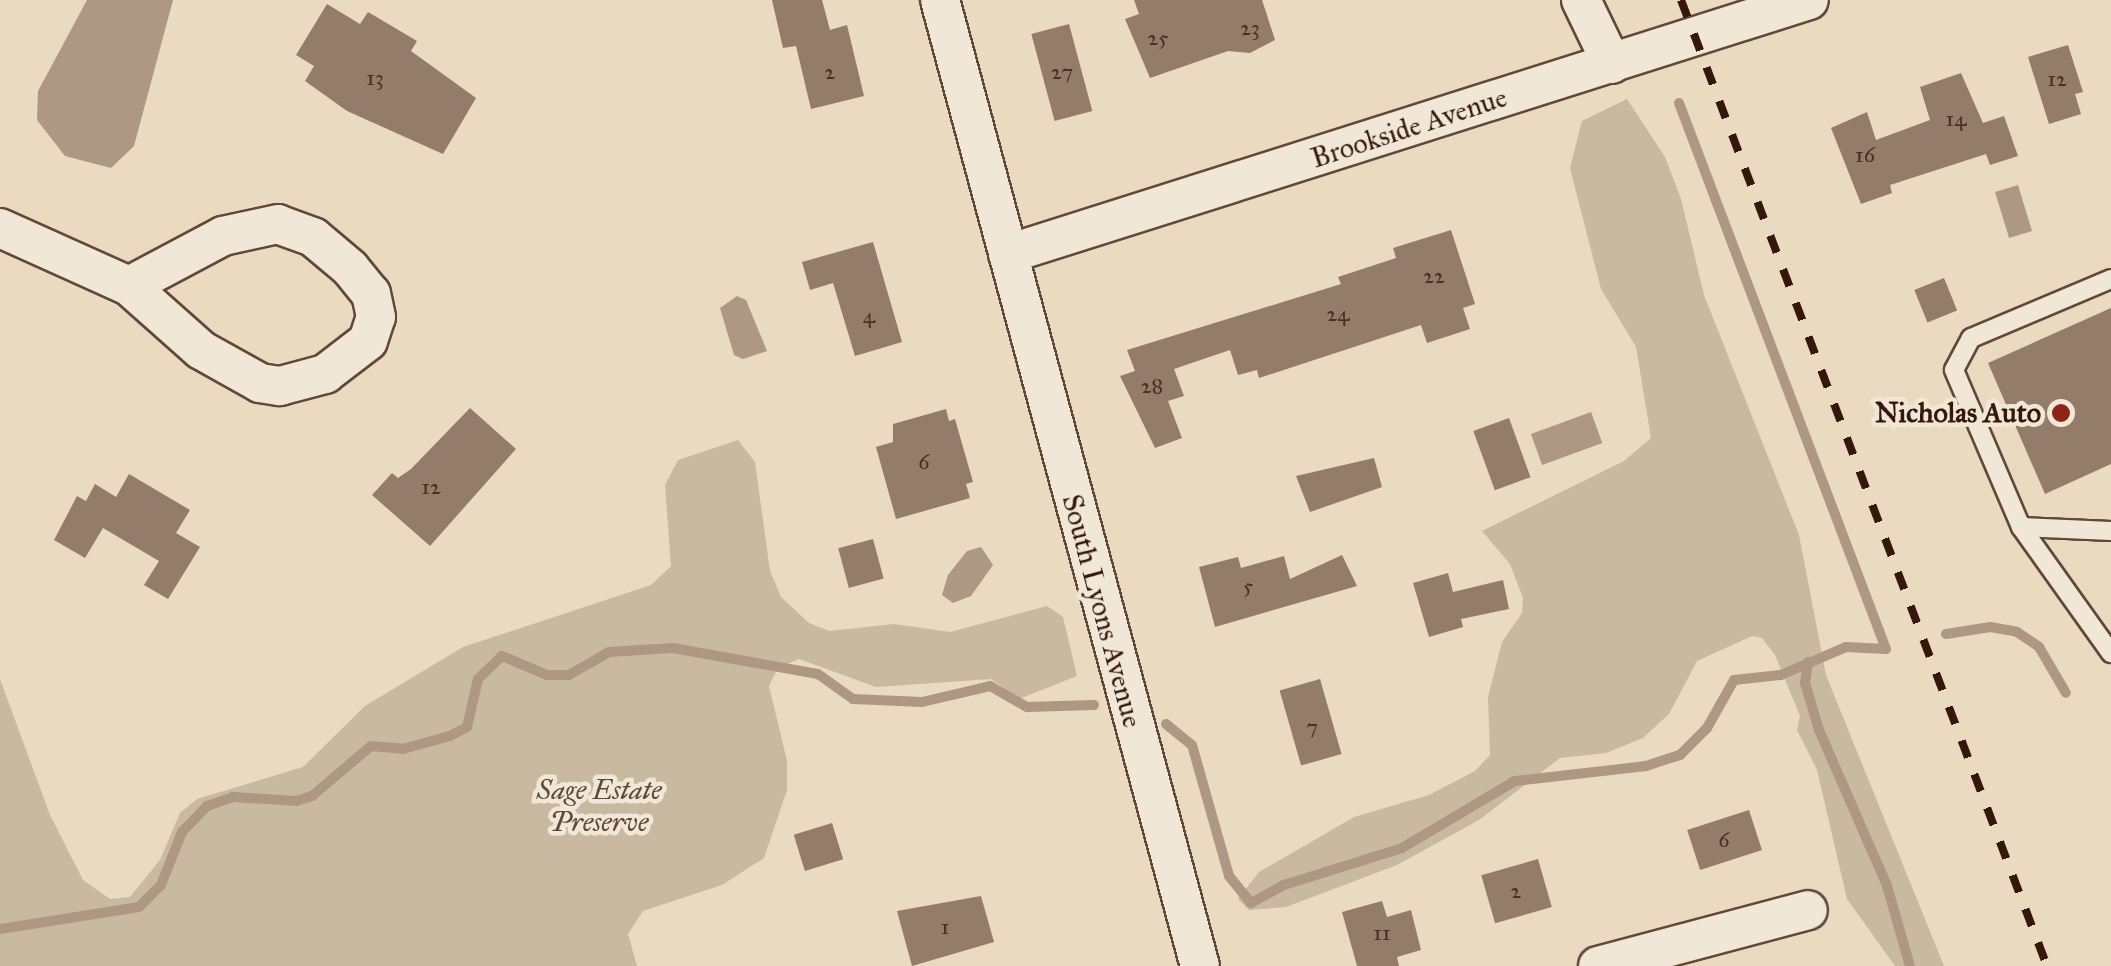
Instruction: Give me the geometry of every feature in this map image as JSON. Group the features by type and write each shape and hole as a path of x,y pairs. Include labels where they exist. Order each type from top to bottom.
{"street":[{"name":"South Lyons Avenue","path":"940,0 1200,966"},
{"path":"1581,0 1612,64"},
{"name":"Brookside Avenue","path":"1008,254 1809,0"},
{"path":"0,228 129,286 215,360 270,385 312,379 340,366 368,341 376,317 371,294 350,268 314,237 278,224 224,236 129,286"},
{"path":"1598,966 1808,910"}],"lane":[{"path":"2111,279 1971,338 1954,370 2021,527 2111,653"},
{"path":"2021,527 2111,531"}],"green space":[{"path":"1627,99 1665,157 1681,199 1704,295 1799,535 1826,675 1944,966 1895,966 1847,899 1817,770 1797,730 1800,716 1775,655 1762,638 1752,636 1697,661 1669,714 1643,738 1606,753 1560,758 1479,820 1397,865 1286,907 1249,910 1238,899 1259,872 1354,817 1429,795 1475,771 1490,755 1488,697 1502,642 1522,613 1523,598 1510,564 1482,531 1624,461 1651,438 1636,347 1601,289 1570,168 1582,121"},
{"name":"Sage Estate Preserve","path":"738,440 755,462 770,571 781,597 809,623 829,631 894,624 950,632 1047,606 1063,617 1077,676 1019,699 991,679 876,687 799,659 778,668 769,686 787,761 787,790 764,858 722,885 643,911 628,934 637,966 0,966 0,679 50,815 83,880 110,899 130,897 160,860 180,813 197,799 303,767 365,706 463,647 651,585 671,566 665,485 678,460"}],"shaded area":[{"path":"87,0 173,0 134,146 111,168 65,156 37,120 38,91"},
{"path":"2018,185 2032,231 2009,238 1995,192"},
{"path":"737,296 746,300 767,351 743,359 734,355 720,308"},
{"path":"1591,412 1602,443 1542,465 1531,434"},
{"path":"981,547 993,565 971,596 953,603 942,595 948,575 967,551"}],"building":[{"path":"772,0 822,0 830,30 847,25 864,96 811,109 796,46 783,48"},
{"path":"1134,0 1262,0 1275,40 1250,53 1228,51 1150,78 1125,19 1139,14"},
{"path":"327,4 360,24 368,12 417,41 411,51 476,98 443,154 347,111 305,81 314,66 296,55"},
{"path":"1069,24 1092,111 1055,121 1031,34"},
{"path":"2068,45 2083,92 2075,94 2081,114 2049,124 2028,57"},
{"path":"1961,73 1983,123 2004,116 2018,156 1990,165 1986,154 1890,185 1892,193 1861,204 1831,128 1867,112 1876,140 1930,120 1920,87"},
{"path":"1451,230 1475,304 1463,308 1470,329 1427,343 1421,325 1259,378 1257,370 1238,375 1230,350 1174,369 1184,396 1168,401 1182,438 1155,448 1120,376 1135,371 1127,350 1341,284 1338,277 1396,258 1393,248"},
{"path":"873,242 902,342 855,356 833,283 810,290 802,262"},
{"path":"1944,278 1957,310 1927,322 1914,290"},
{"name":"Nicholas Auto","path":"2111,308 2111,464 2045,494 1988,363"},
{"path":"470,408 516,449 430,546 372,495 392,473 398,478 411,469"},
{"path":"946,409 949,421 955,419 973,482 966,484 970,498 896,519 876,447 893,442 893,424"},
{"path":"1509,418 1531,477 1495,490 1473,431"},
{"path":"1374,458 1382,487 1310,512 1296,476"},
{"path":"129,474 190,510 176,533 200,547 168,599 144,585 159,561 103,528 85,558 54,540 77,496 86,501 95,484 116,497"},
{"path":"873,539 884,579 849,588 838,548"},
{"path":"1342,555 1357,586 1215,627 1199,567 1238,557 1241,568 1284,556 1290,579"},
{"path":"1448,573 1453,592 1503,580 1509,609 1461,619 1463,627 1429,637 1413,583"},
{"path":"1320,679 1341,754 1301,766 1280,691"},
{"path":"1749,810 1762,850 1700,870 1687,830"},
{"path":"832,823 843,859 805,871 794,835"},
{"path":"1538,859 1552,907 1495,923 1481,875"},
{"path":"981,896 994,942 912,966 897,911"},
{"path":"1382,901 1387,917 1411,910 1421,950 1397,957 1399,966 1357,966 1342,912"}],"waterway":[{"path":"1166,724 1192,745 1229,876 1251,903 1284,885 1402,848 1515,781 1646,766 1680,755 1707,728 1734,680 1781,675 1846,647 1886,649 1679,103"},
{"path":"1946,634 1990,627 2017,632 2039,647 2066,693"},
{"path":"0,929 139,907 161,885 182,832 207,806 233,797 296,801 312,796 371,746 403,749 450,736 467,727 478,679 502,656 547,675 569,675 609,652 673,648 818,674 853,699 922,702 990,686 1027,707 1094,705"},
{"path":"1808,662 1805,683 1819,730 1887,886 1910,966"}],"railway":[{"path":"1681,0 2047,966"}],"place":[{"name":"Nicholas Auto","path":"2061,413"}]}
